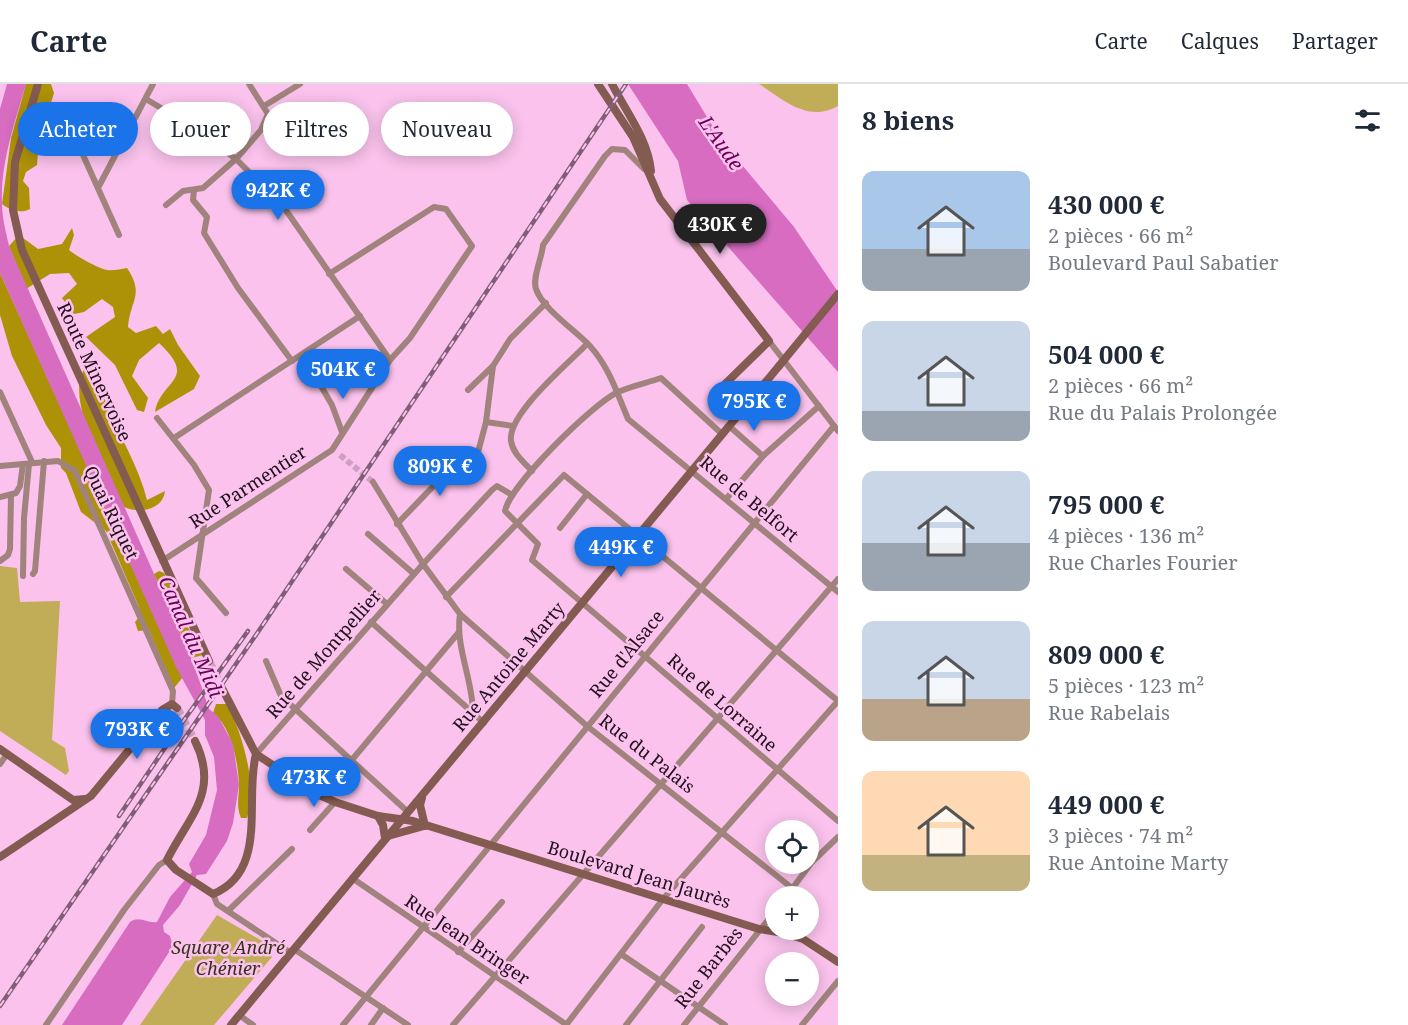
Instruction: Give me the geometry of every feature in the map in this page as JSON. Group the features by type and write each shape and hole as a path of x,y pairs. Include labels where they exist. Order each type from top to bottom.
{"street":[{"name":"Route Minervoise","path":"38,84 15,162 13,210 22,250 208,661"},
{"path":"99,186 153,84"},
{"path":"249,84 263,105"},
{"path":"271,102 300,84"},
{"path":"598,84 633,138 660,199 836,428"},
{"path":"612,84 649,154 652,180"},
{"path":"146,99 196,129 236,159 283,207 390,360"},
{"path":"166,205 183,190 203,188 236,159 263,125"},
{"name":"Rue de Belfort","path":"652,180 625,150 612,149 543,245 541,263 535,277 536,289 546,303 598,357 628,419 838,592"},
{"path":"84,156 120,235"},
{"path":"194,190 193,200 207,217 204,233 238,288 292,361"},
{"name":"Rue Parmentier","path":"162,561 332,450 390,360 410,338 472,246 446,209 434,207 329,274"},
{"name":"Rue Antoine Marty","path":"231,1025 838,294"},
{"path":"468,390 493,366 510,339 546,303"},
{"path":"174,438 360,316"},
{"path":"739,414 721,398 723,386 769,341"},
{"path":"532,471 516,454 511,440 513,426 529,404 587,344"},
{"path":"397,524 445,474 476,460 486,422 493,366"},
{"path":"517,523 505,511 512,495 583,419 617,393 661,378 722,434"},
{"path":"318,381 332,405 342,432"},
{"path":"0,392 28,463 23,576"},
{"path":"726,499 763,456 819,406"},
{"path":"157,418 174,438 209,490 196,578 226,613"},
{"path":"486,422 513,426"},
{"path":"729,426 763,456"},
{"name":"Rue d'Alsace","path":"343,1025 754,522 836,428"},
{"path":"332,450 340,455"},
{"path":"0,466 44,461 36,571 33,574"},
{"name":"Quai Riquet","path":"44,461 58,461 75,471 173,691 175,706"},
{"path":"0,561 8,555 10,549 11,496 20,486 28,463"},
{"path":"446,597 564,475 838,701 663,899 566,1025"},
{"name":"Rue du Palais","path":"373,482 423,564 459,614 587,726 789,886"},
{"name":"Rue de Montpellier","path":"256,754 387,604 497,486 512,495"},
{"path":"560,528 587,494"},
{"path":"0,497 11,496"},
{"name":"Rue de Lorraine","path":"517,523 538,544 532,560 838,821"},
{"path":"368,534 414,574"},
{"path":"346,569 387,604"},
{"path":"453,1025 838,579"},
{"path":"459,614 459,632 473,698 473,714"},
{"path":"371,622 484,723"},
{"path":"351,760 459,632"},
{"path":"266,661 281,696 408,812"},
{"path":"223,690 256,754 315,793 378,816 400,820"},
{"path":"0,857 91,796 162,711 175,706"},
{"path":"46,1025 124,910 159,865 167,860 195,812 205,786 206,767 195,741"},
{"path":"0,764 3,752 73,801 91,796"},
{"path":"213,894 223,890 233,880 242,866 249,846 253,827 252,770 256,754"},
{"path":"56,790 73,810"},
{"path":"378,816 385,838 412,827 425,826 420,805 423,796"},
{"path":"310,830 335,802"},
{"name":"Boulevard Jean Jaurès","path":"400,820 413,820 425,826 759,929 802,939 838,962"},
{"path":"794,886 812,862 838,837"},
{"path":"228,911 292,849"},
{"path":"167,860 176,870 213,894"},
{"name":"Rue Jean Bringer","path":"352,878 566,1025"},
{"path":"213,894 214,901 228,911 408,1025"},
{"path":"458,952 502,902"},
{"name":"Rue Barbès","path":"684,1025 765,922"},
{"path":"626,1025 702,927"},
{"path":"621,954 725,1025"},
{"path":"802,1025 838,981"},
{"path":"371,1025 383,1008"},
{"path":"239,1015 253,1025"}],"green space":[{"path":"759,84 838,84 838,106 827,111 806,111"},
{"path":"0,566 17,568 20,602 60,601 52,740 65,748 69,771 66,775 0,731"},
{"name":"Square André Chénier","path":"217,915 264,942 270,948 272,957 214,1025 140,1025"}],"shaded area":[{"path":"26,84 51,84 54,93 51,102 21,102"},
{"path":"18,113 18,156 38,156 37,165 26,172 23,181 29,188 30,209 26,210 12,210 2,204 11,138"},
{"path":"72,228 74,235 69,250 72,253 103,269 127,268 136,291 128,327 136,333 156,326 163,334 170,329 178,345 200,376 194,389 155,412 159,401 177,373 171,356 159,343 139,360 132,376 148,398 144,412 137,410 115,365 86,337 115,317 113,307 102,299 84,312 74,314 62,298 77,284 69,273 50,274 26,289 9,246 19,235 38,249 62,244"},
{"path":"0,273 183,677 174,688 149,630 138,631 135,622 139,617 139,607 106,531 81,512 66,473 61,468 61,448 46,425 12,356 0,315"},
{"path":"85,368 95,370 107,405 134,464 147,500 165,491 160,502 149,509 136,510 124,507 99,458 84,417 80,398 80,382"},
{"path":"159,571 164,573 183,612 184,623 195,636 203,655 192,658 154,574"},
{"path":"216,704 228,704 243,745 251,790 247,818 241,818 239,814 239,785 233,746 225,727 213,713"}],"water":[{"path":"7,84 26,84 21,102 18,102 18,112 3,174 2,209 9,246 193,662 209,709 218,716 233,744 239,785 233,823 227,841 206,874 197,875 180,905 163,925 164,932 170,936 173,946 122,1025 62,1025 130,922 140,919 157,922 170,897 192,872 189,864 206,835 217,790 214,757 205,735 205,720 177,669 0,273 0,109"},
{"name":"L'Aude","path":"628,84 687,84 721,140 794,227 838,292 838,372 687,200 678,161"}],"tunnel":[{"path":"340,455 373,482"},
{"path":"209,661 223,690"},
{"path":"177,708 195,741"}],"railway":[{"path":"0,1006 258,632 626,84"},
{"path":"119,816 248,631"}],"water label":[{"name":"Canal du Midi","path":"191,637"}]}
